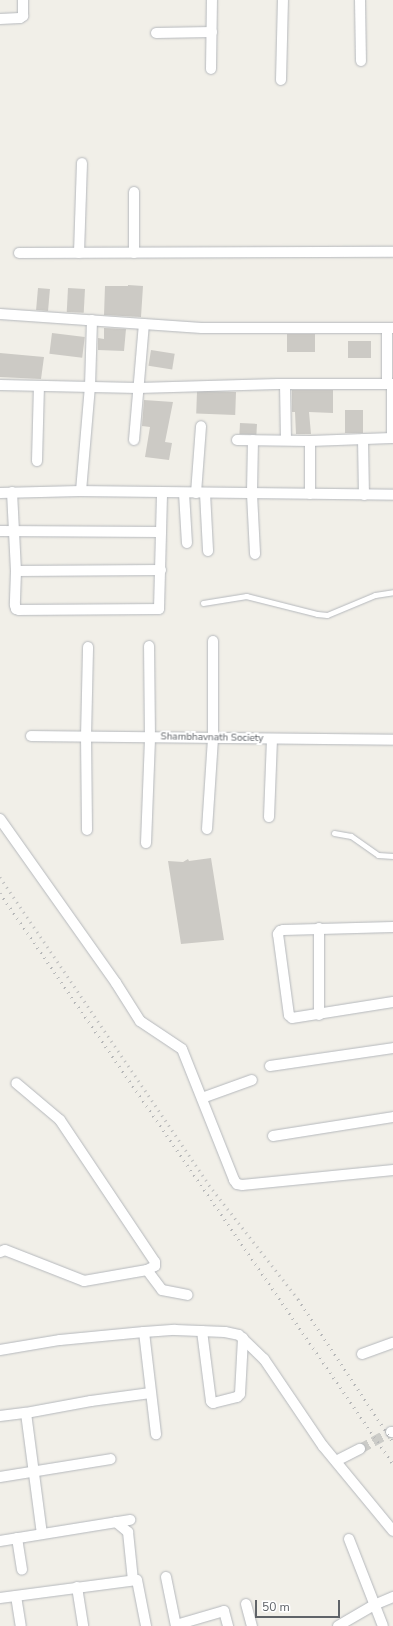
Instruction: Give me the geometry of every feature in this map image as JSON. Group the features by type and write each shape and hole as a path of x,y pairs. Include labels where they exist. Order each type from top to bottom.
{"street":[{"path":"0,19 20,18 23,16 23,0"},
{"path":"211,69 212,0"},
{"path":"281,80 283,0"},
{"path":"360,0 361,61"},
{"path":"156,33 212,32"},
{"path":"79,253 82,163"},
{"path":"134,192 134,253"},
{"path":"20,253 393,252"},
{"path":"0,314 202,328 390,328 392,438 310,441 237,440"},
{"path":"81,491 90,387 92,320"},
{"path":"134,440 144,324"},
{"path":"0,384 138,388 286,384 391,384"},
{"path":"286,384 286,440"},
{"path":"37,462 40,386"},
{"path":"201,426 200,493 208,551"},
{"path":"363,439 364,495"},
{"path":"253,440 252,494 255,554"},
{"path":"310,441 310,494"},
{"path":"0,493 81,491 393,495"},
{"path":"12,492 16,571 15,605 16,609 19,610 156,609 160,607 162,492"},
{"path":"184,493 187,543"},
{"path":"0,531 161,532"},
{"path":"16,571 161,570"},
{"path":"207,829 213,738 213,641"},
{"path":"146,843 150,738 149,646"},
{"path":"87,830 86,737 88,647"},
{"name":"Shambhavnath Society","path":"31,736 393,740"},
{"path":"269,817 272,739"},
{"path":"0,819 116,983 140,1021 182,1049 234,1180 237,1184 242,1185 393,1170"},
{"path":"393,927 283,930 278,934 289,1015 292,1018 297,1019 393,1002"},
{"path":"319,928 319,1015"},
{"path":"270,1066 393,1048"},
{"path":"202,1098 252,1080"},
{"path":"0,1252 5,1250 84,1281 152,1269 155,1266 155,1262 60,1120 16,1083"},
{"path":"273,1136 393,1117"},
{"path":"147,1270 162,1290 188,1295"},
{"path":"202,1331 211,1401 213,1403 237,1397 240,1394 243,1338"},
{"path":"0,1350 60,1340 144,1332 202,1331 233,1333 243,1338 264,1359 323,1446 393,1531"},
{"path":"144,1332 156,1434"},
{"path":"362,1354 393,1343"},
{"path":"0,1416 150,1393"},
{"path":"26,1413 42,1534"},
{"path":"336,1461 360,1449"},
{"path":"0,1477 111,1459"},
{"path":"0,1541 130,1520"},
{"path":"116,1522 128,1532 133,1580"},
{"path":"17,1538 22,1570"},
{"path":"349,1539 383,1626"},
{"path":"166,1576 176,1625 224,1611 228,1626"},
{"path":"0,1598 137,1580 139,1583 146,1626"},
{"path":"77,1587 84,1626"},
{"path":"16,1596 21,1626"},
{"path":"338,1626 374,1605 393,1597"},
{"path":"246,1604 252,1626"}],"lane":[{"path":"202,603 246,596 317,614 327,615 374,595 393,592"},
{"path":"334,834 352,836 378,854 393,856"}],"building":[{"path":"105,286 143,286 141,317 104,315"},
{"path":"38,288 50,289 48,311 36,310"},
{"path":"68,288 85,289 84,313 67,312"},
{"path":"104,328 126,329 124,351 98,350 98,338 104,339"},
{"path":"52,333 85,337 82,358 49,354"},
{"path":"287,334 315,334 315,352 287,352"},
{"path":"348,341 371,341 371,358 348,358"},
{"path":"151,350 175,354 172,370 148,366"},
{"path":"0,353 44,357 41,379 0,377"},
{"path":"292,390 333,390 333,413 309,412 311,434 296,434 295,412 292,412"},
{"path":"197,391 236,392 235,415 196,414"},
{"path":"144,400 173,402 165,442 172,443 169,460 145,457 150,427 142,426"},
{"path":"345,410 363,410 363,433 345,433"},
{"path":"240,423 257,424 256,435 239,434"},
{"path":"211,858 224,940 181,944 168,861 183,862 188,859 189,861"}],"tunnel":[{"path":"360,1449 391,1432"}],"railway":[{"path":"0,877 209,1185 298,1299 393,1442"},
{"path":"0,893 393,1464"}]}
